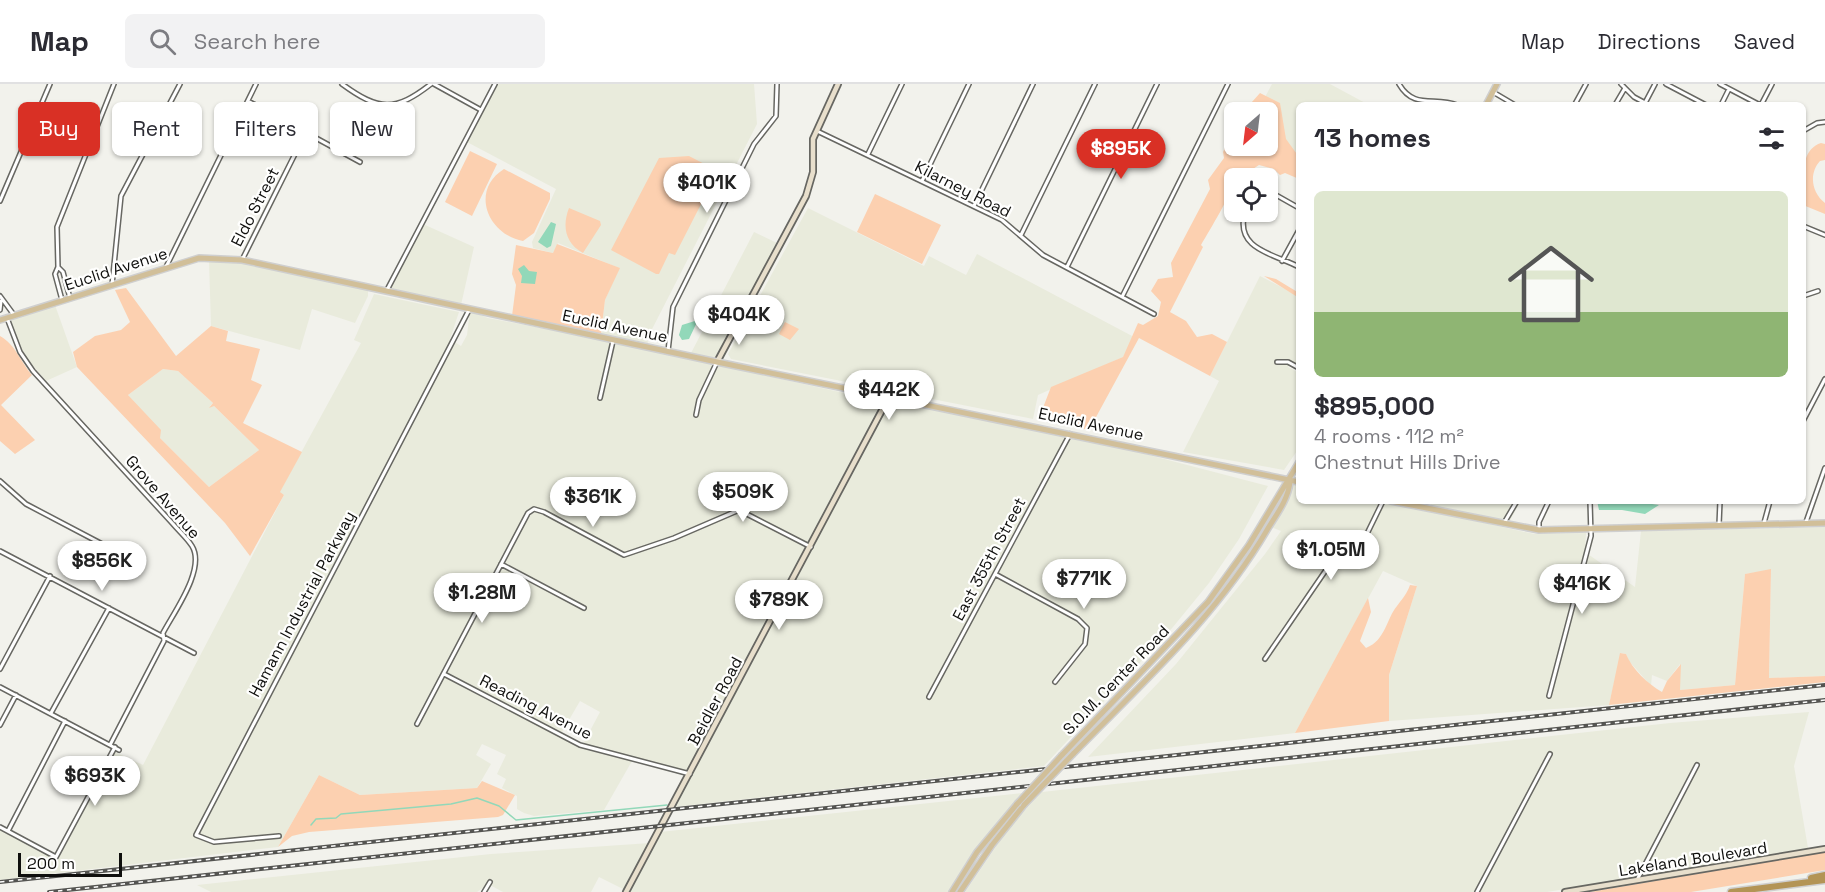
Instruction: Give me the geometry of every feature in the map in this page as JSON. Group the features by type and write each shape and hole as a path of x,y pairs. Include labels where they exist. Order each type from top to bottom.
{"highway":[{"path":"1778,885 1825,875"},
{"path":"1731,892 1825,880"}],"main road":[{"path":"1487,102 1497,84"},
{"name":"Euclid Avenue","path":"0,320 199,258 242,260 717,362 1296,481"},
{"name":"S.O.M. Center Road","path":"952,892 977,852 1017,804 1208,602 1250,545 1296,468"},
{"name":"S.O.M. Center Road","path":"960,892 1024,805 1173,653 1215,606 1260,543 1288,494 1290,480"},
{"path":"1416,504 1539,530 1825,524"}],"street":[{"path":"0,201 50,84"},
{"path":"62,300 55,274 58,267 56,236 60,216 114,84"},
{"path":"112,285 119,202 180,84"},
{"path":"166,267 256,84"},
{"path":"342,84 363,99 386,105 406,102 432,84 481,110"},
{"path":"386,291 495,84"},
{"path":"668,351 673,307 754,144 773,123 777,108 777,84"},
{"path":"696,415 699,400 717,362 806,196 813,172 812,148 816,130 838,84"},
{"path":"868,154 902,84"},
{"path":"922,181 969,84"},
{"path":"974,206 1033,84"},
{"path":"1021,235 1095,84"},
{"path":"1067,267 1156,84"},
{"path":"1122,297 1228,84"},
{"path":"1399,84 1406,93 1419,101 1446,102"},
{"path":"1576,102 1586,84"},
{"path":"1621,84 1644,102"},
{"path":"1646,102 1655,84"},
{"path":"1666,84 1700,102"},
{"path":"1720,84 1754,102"},
{"path":"1762,102 1772,84"},
{"path":"1617,102 1624,88"},
{"path":"1722,102 1729,89"},
{"path":"1492,92 1510,102"},
{"path":"1806,129 1817,123 1825,122"},
{"name":"Kilarney Road","path":"816,130 1002,220 1036,250 1154,314"},
{"path":"318,139 360,162"},
{"name":"Eldo Street","path":"242,260 294,156"},
{"path":"1278,196 1296,206"},
{"path":"1243,222 1242,226 1248,240 1262,251 1296,266"},
{"path":"1806,226 1825,235"},
{"path":"1281,261 1296,234"},
{"path":"58,267 63,272 70,298"},
{"path":"1806,295 1818,291"},
{"path":"0,296 14,315"},
{"path":"0,310 2,301"},
{"name":"Hamann Industrial Parkway","path":"279,836 214,842 196,834 469,308"},
{"name":"Grove Avenue","path":"7,318 20,352 33,371 192,547 196,559 195,569 164,637 110,744"},
{"path":"600,398 614,340"},
{"path":"1277,362 1288,362 1296,366"},
{"path":"1806,415 1825,379"},
{"name":"Beidler Road","path":"626,892 890,396"},
{"name":"East 355th Street","path":"929,697 1070,433"},
{"path":"1806,524 1825,468"},
{"path":"0,481 26,504 104,545"},
{"path":"1265,659 1326,570 1354,553 1361,546 1382,504"},
{"path":"1503,524 1515,504"},
{"path":"1539,530 1539,522 1548,504"},
{"path":"1549,696 1592,530 1588,510 1589,504"},
{"path":"1719,526 1720,504"},
{"path":"1764,525 1769,504"},
{"path":"417,724 528,513 534,509 544,512 624,555 674,538 739,510 811,547"},
{"path":"0,551 194,653"},
{"path":"501,564 584,608"},
{"path":"995,574 1078,619 1087,628 1085,644 1055,682"},
{"path":"0,669 50,576"},
{"path":"51,713 109,608"},
{"name":"Reading Avenue","path":"444,674 580,745 690,774"},
{"path":"0,687 119,750"},
{"path":"0,725 16,695"},
{"path":"8,831 65,721"},
{"path":"0,827 56,857 115,747"},
{"path":"1477,892 1550,754"},
{"path":"1637,880 1697,765"},
{"name":"Lakeland Boulevard","path":"1565,892 1825,849"},
{"path":"484,892 490,882"}],"shaded area":[{"path":"498,84 754,84 757,124 647,339 648,343 601,334 605,300 619,268 558,243 553,253 533,248 532,242 556,189 467,142"},
{"path":"1272,84 1330,84 1363,102 1296,102 1296,171 1278,155 1278,102 1262,102"},
{"path":"1260,93 1278,102 1252,102"},
{"path":"1278,102 1280,103 1286,139 1296,153 1296,178 1285,173 1280,175 1278,168 1259,165 1254,168 1224,168 1224,205 1201,245 1203,247 1170,312 1186,321 1197,337 1212,334 1227,342 1210,376 1139,338 1089,430 1039,418 1051,387 1123,357 1138,323 1143,325 1158,316 1161,302 1151,291 1158,279 1173,277 1171,263 1210,189 1208,180 1224,158 1223,152 1224,150 1224,156 1278,156"},
{"path":"1821,143 1825,144 1825,160 1820,161 1816,166 1813,182 1820,199 1825,203 1825,214 1806,206 1806,158 1814,147"},
{"path":"470,151 497,164 472,216 445,202"},
{"path":"689,156 718,171 675,255 669,253 659,274 656,274 611,250 659,158"},
{"path":"504,169 550,193 550,199 534,233 523,241 510,237 500,230 492,221 487,210 488,188 494,178"},
{"path":"875,194 941,225 922,264 857,232"},
{"path":"569,208 600,221 601,225 583,253 572,244 567,234 566,221"},
{"path":"808,208 924,266 929,256 966,275 977,254 1134,337 1123,357 1038,395 1033,419 731,359 728,354"},
{"path":"551,222 556,224 551,246 547,248 538,242"},
{"path":"423,224 474,247 461,305 388,289"},
{"path":"754,232 779,244 717,361 690,355"},
{"path":"557,244 620,268 605,300 601,334 512,316 516,285 512,274 516,245 553,253"},
{"path":"209,260 241,261 368,290 368,296 355,323 312,309 300,350 211,326"},
{"path":"524,265 529,271 537,272 535,284 521,283 522,276 518,269"},
{"path":"1260,276 1296,294 1296,365 1291,362 1288,367 1296,371 1296,452 1284,470 1183,452 1219,381 1210,376"},
{"path":"1264,276 1276,279 1296,291 1296,296"},
{"path":"126,288 176,356 211,326 228,331 226,341 260,349 251,380 262,385 243,423 302,452 280,492 284,495 250,556 225,523 77,367 73,352 95,336 121,330 130,322 115,290","holes":["163,369 178,371 213,403 209,408 214,406 259,450 209,487 160,438 161,430 128,395"]},
{"path":"374,294 459,312 450,339 461,346 467,335 470,311 488,318 620,343 880,401 881,407 689,771 583,744 600,712 580,701 562,732 465,683 463,687 587,750 632,761 604,810 534,816 524,813 517,809 517,796 502,788 506,779 497,774 506,755 482,744 476,755 491,764 477,788 360,795 319,775 278,847 0,880 0,828 58,859 115,752 143,765 284,495 279,493 361,343 354,340"},
{"path":"55,305 77,367 46,381 23,354 10,319"},
{"path":"698,320 689,339 682,340 679,335 682,325"},
{"path":"785,322 799,329 790,340 779,334"},
{"path":"0,336 14,349 32,375 1,405 35,440 15,454 0,441"},
{"path":"163,369 178,371 213,403 210,406 214,406 259,450 209,487 160,438 128,395"},
{"path":"890,398 1068,434 1046,475 1048,477 1072,435 1268,486 1239,539 1209,583 1173,627 1044,766 674,807 783,604"},
{"path":"1291,481 1296,482 1296,504 1399,504 1534,534 1586,533 1585,552 1635,587 1641,531 1825,527 1825,676 1769,678 1771,570 1745,574 1735,685 1680,690 1680,664 1667,681 1652,675 1651,686 1629,661 1626,654 1621,653 1609,705 1389,721 1389,675 1417,586 1383,571 1295,733 1088,757 1176,664 1265,554 1281,531 1271,527"},
{"path":"1431,504 1519,504 1508,524 1430,507"},
{"path":"1598,504 1659,505 1645,514 1622,510 1599,510"},
{"path":"1771,569 1769,678 1825,676 1825,682 1609,705 1620,653 1626,654 1641,676 1662,692 1667,681 1681,664 1680,690 1735,685 1745,574"},
{"path":"1410,585 1417,586 1389,675 1389,721 1295,733 1368,598 1371,612 1360,641 1366,648 1382,635 1393,611"},
{"path":"1809,712 1794,766 1808,848 1547,892 965,892 1010,826 1042,792 1670,723"},
{"path":"319,775 360,795 477,788 482,781 515,795 503,815 498,817 309,832 292,836 278,847"},
{"path":"1022,793 965,864 949,892 628,892 660,832"},
{"path":"650,843 625,890 599,877 591,892 503,892 488,884 477,892 211,892 197,885 491,854"},
{"path":"1825,852 1825,870 1691,892 1590,892"}],"waterway":[{"path":"311,825 316,819 336,818 341,814 451,804 477,798 499,806 516,820 667,805"}],"railway":[{"path":"0,882 1825,685"},
{"path":"49,892 1825,700"}]}
